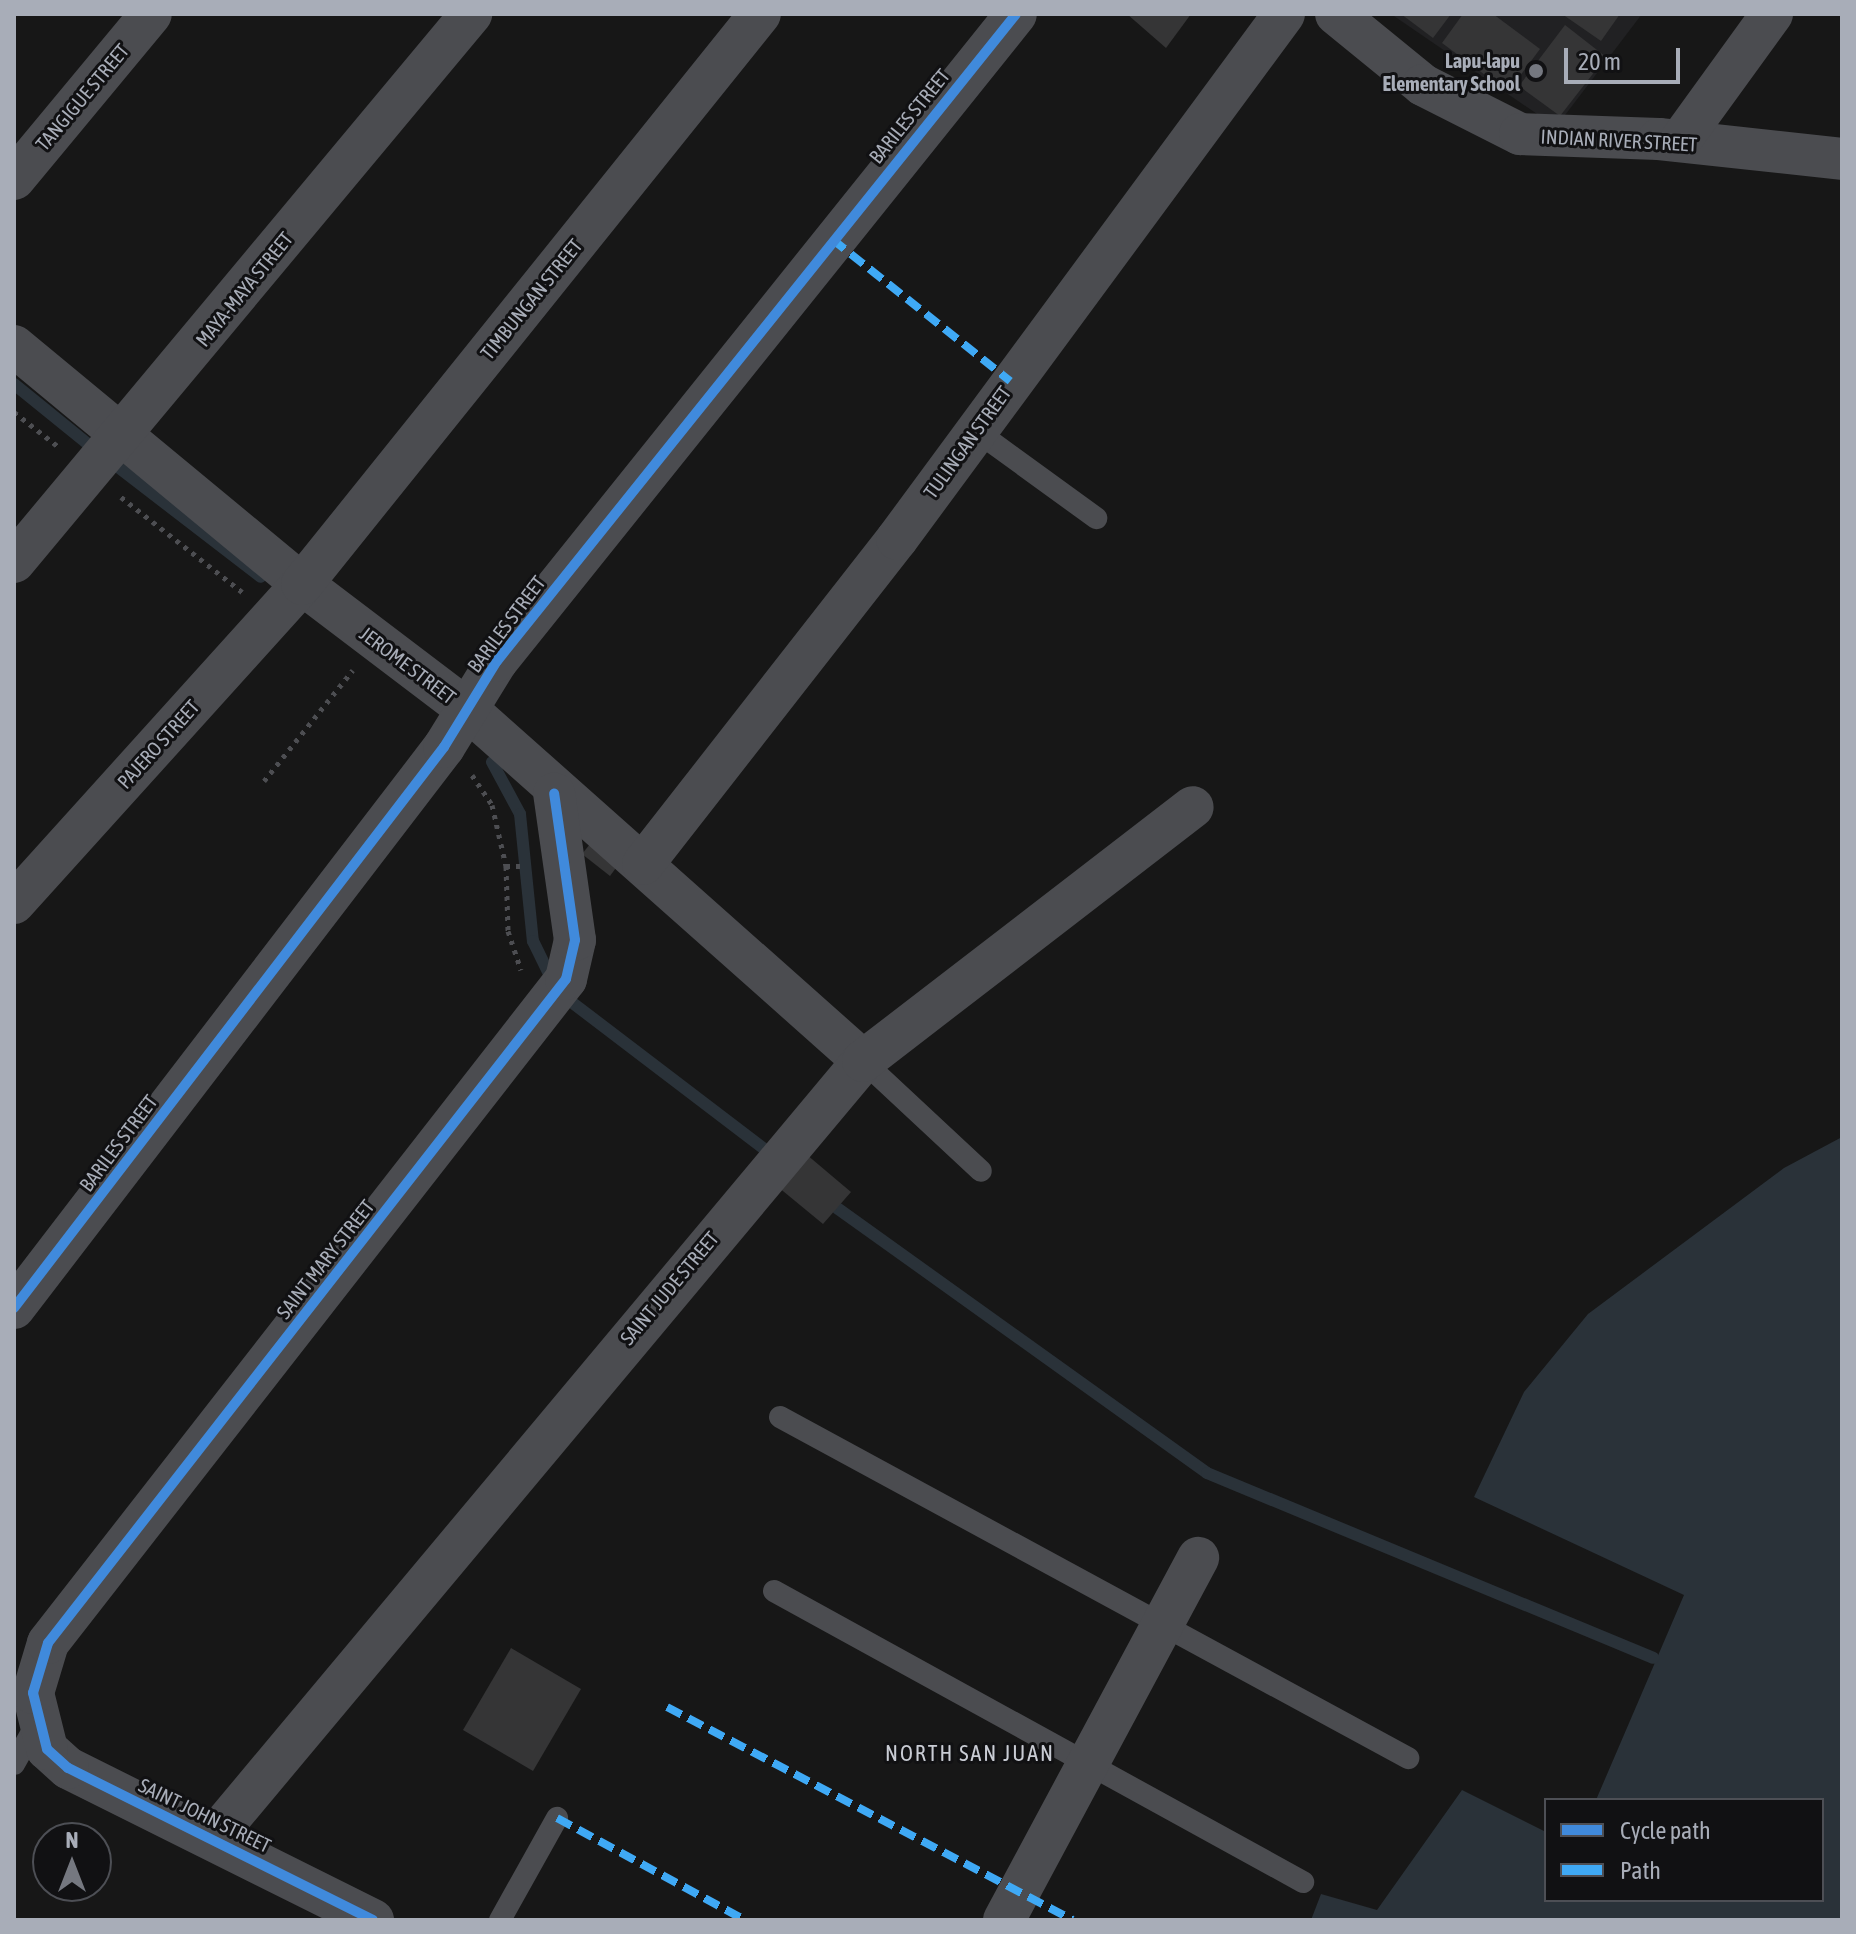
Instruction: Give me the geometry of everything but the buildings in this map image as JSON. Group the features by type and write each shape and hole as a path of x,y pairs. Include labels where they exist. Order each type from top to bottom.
{"street":[{"name":"TANGIGUE STREET","path":"14,179 151,14"},
{"name":"MAYA-MAYA STREET","path":"14,562 122,437 471,14"},
{"name":"TIMBUNGAN STREET","path":"302,584 760,14"},
{"name":"BARILES STREET","path":"14,1308 444,747 517,636 1016,14"},
{"name":"TULINGAN STREET","path":"643,864 975,430 1284,14"},
{"name":"INDIAN RIVER STREET","path":"1336,14 1423,85 1520,134 1680,141 1842,159"},
{"path":"1680,141 1772,14"},
{"name":"JEROME STREET","path":"14,346 302,584 468,710 554,793 643,864 863,1061"},
{"name":"PAJERO STREET","path":"14,903 302,584"},
{"name":"SAINT MARY STREET","path":"36,1725 33,1693 48,1643 545,1008 574,963 575,940 554,793"},
{"name":"SAINT JUDE STREET","path":"213,1838 863,1061 1193,807"},
{"path":"1004,1920 1198,1558"},
{"name":"SAINT JOHN STREET","path":"36,1725 68,1768 373,1920"}],"lane":[{"path":"975,430 1096,518"},
{"path":"863,1061 981,1171"},
{"path":"780,1417 1408,1758"},
{"path":"774,1591 1303,1882"},
{"path":"14,1764 36,1725"},
{"path":"500,1920 557,1818"}],"path":[{"path":"14,412 274,617"},
{"path":"264,781 360,662"},
{"path":"337,665 362,684"},
{"path":"444,747 492,805 506,866 514,958 545,1008"},
{"path":"506,866 516,866"}],"shaded area":[{"name":"Lapu-lapu Elementary School","path":"1391,14 1642,14 1556,127"},
{"path":"1842,1137 1842,1920 1311,1920 1321,1894 1377,1910 1462,1790 1544,1831 1544,1902 1824,1902 1824,1798 1597,1798 1684,1595 1474,1497 1524,1392 1588,1314 1784,1168"}],"waterway":[{"path":"14,384 94,449"},
{"path":"118,467 261,577"},
{"path":"492,762 520,814 533,941 553,982"},
{"path":"574,1004 767,1151"},
{"path":"837,1208 1207,1473 1653,1658"}],"marked path":[{"path":"832,239 1010,381"},
{"path":"667,1707 1073,1920"},
{"path":"557,1818 745,1920"}],"cycle path":[{"path":"14,1308 444,747 497,661 1016,14"},
{"path":"373,1920 68,1768 47,1749 33,1693 48,1643 566,979 575,940 554,793"}],"place":[{"name":"Lapu-lapu Elementary School","path":"1536,71"}],"district":[{"name":"NORTH SAN JUAN","path":"970,1754"}]}
